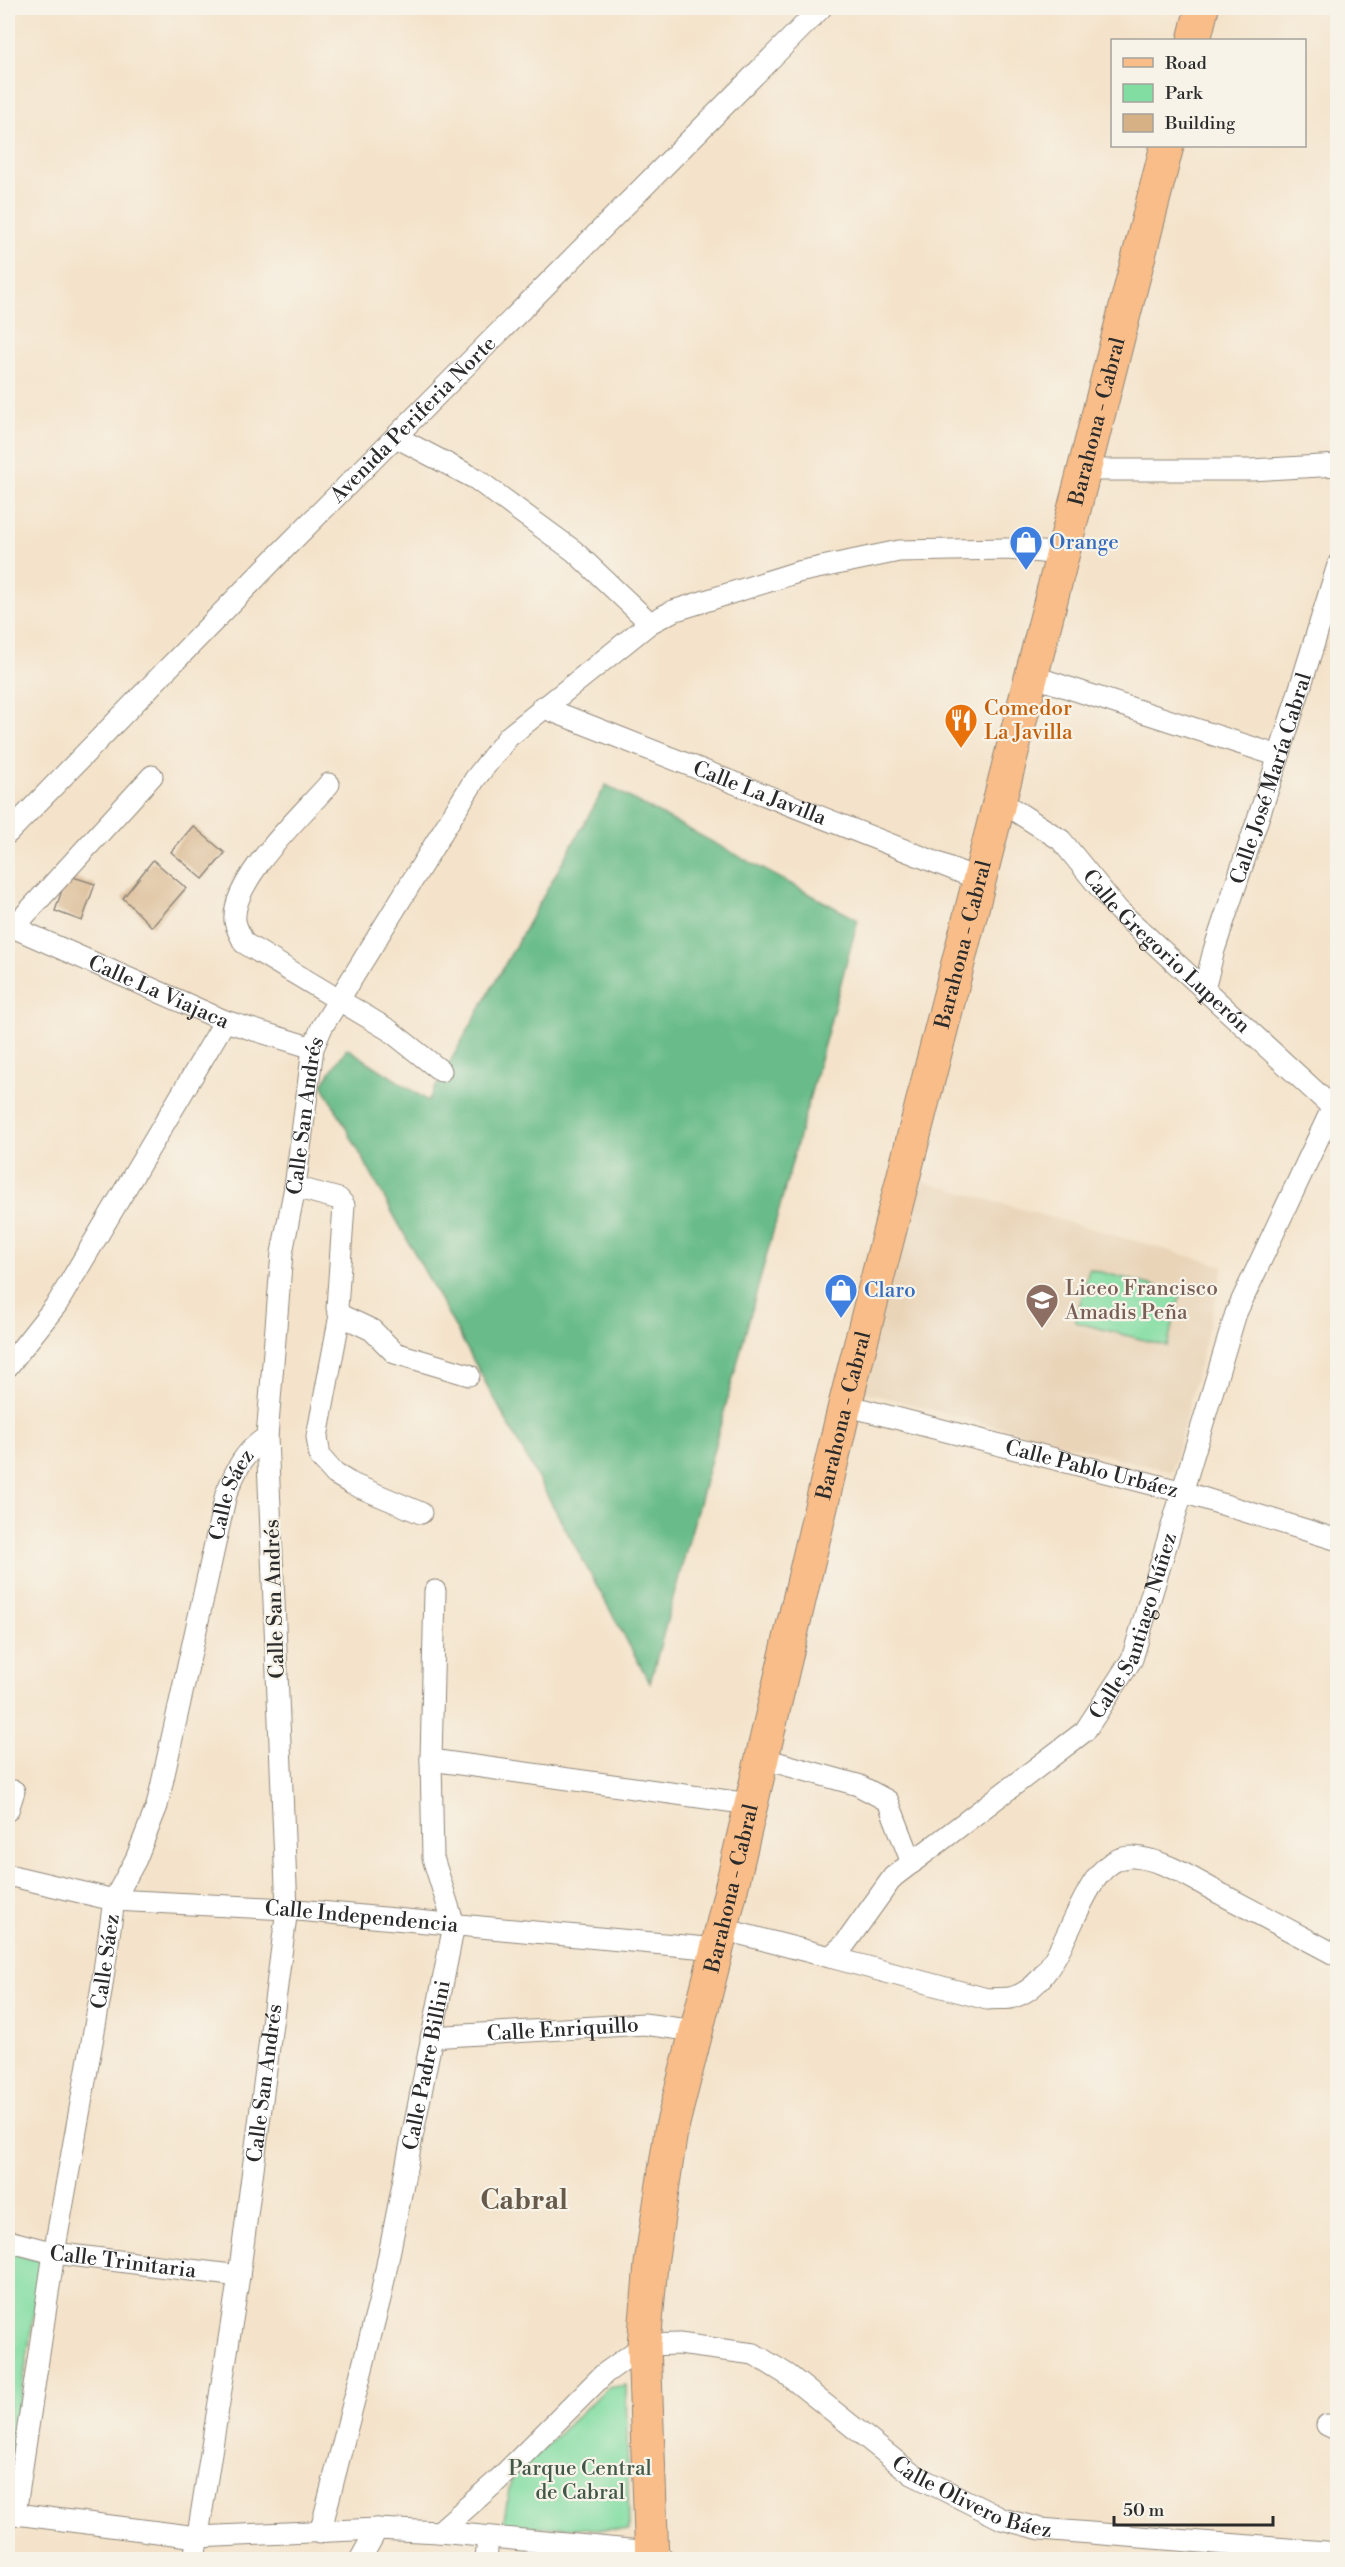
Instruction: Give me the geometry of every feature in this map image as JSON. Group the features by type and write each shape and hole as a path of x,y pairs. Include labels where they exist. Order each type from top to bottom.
{"main road":[{"path":"1194,39 1202,8"},
{"name":"Barahona - Cabral","path":"656,2557 644,2345 651,2264 671,2131 720,1939 845,1406 1167,147"}],"street":[{"name":"Avenida Periferia Norte","path":"8,833 821,8"},
{"path":"396,437 476,479 574,551 651,623"},
{"path":"1086,470 1251,470 1338,465"},
{"name":"Calle San Andrés","path":"194,2559 239,2276 287,1909 267,1437 282,1253 295,1187 313,1048 339,1000 476,779 508,737 542,707 651,623 673,611 798,572 899,551 1007,549 1064,554"},
{"name":"Calle José María Cabral","path":"1204,990 1214,950 1279,756 1338,565"},
{"path":"1032,676 1279,756"},
{"name":"Calle La Javilla","path":"542,707 978,879"},
{"path":"10,927 152,776"},
{"path":"329,784 249,875 237,900 235,922 244,943 389,1030 441,1071"},
{"name":"Calle Gregorio Luperón","path":"1000,801 1061,840 1118,910 1204,990 1334,1101"},
{"name":"Calle La Viajaca","path":"10,927 225,1021 313,1048"},
{"path":"8,1366 57,1304 225,1021"},
{"name":"Calle Santiago Núñez","path":"830,1958 845,1944 893,1877 1085,1731 1132,1659 1236,1313 1334,1101"},
{"path":"295,1187 339,1199 344,1205 337,1308 340,1315 317,1437 320,1457 335,1474 352,1484 421,1513"},
{"path":"340,1315 372,1330 395,1353 469,1375"},
{"name":"Calle Pablo Urbáez","path":"845,1406 1183,1492 1338,1540"},
{"name":"Calle Sáez","path":"11,2514 54,2253 101,1992 114,1900 136,1858 157,1806 225,1494 239,1462 255,1444 267,1437"},
{"name":"Calle Padre Billini","path":"321,2533 381,2295 454,1925 433,1858 431,1760 435,1591"},
{"path":"761,1758 858,1785 888,1801 912,1863"},
{"path":"431,1760 750,1804"},
{"path":"720,1939 830,1958 976,1996 1012,1998 1031,1986 1053,1964 1087,1892 1099,1875 1114,1861 1131,1857 1152,1861 1188,1877 1338,1956"},
{"name":"Calle Independencia","path":"8,1875 114,1900 287,1909 454,1925 720,1939"},
{"name":"Calle Enriquillo","path":"431,2037 644,2024 696,2031"},
{"name":"Calle Trinitaria","path":"8,2241 54,2253 239,2276"},
{"name":"Calle Olivero Báez","path":"644,2345 680,2344 754,2355 788,2375 912,2474 1002,2519 1041,2529 1338,2553"},
{"path":"439,2532 498,2480 604,2374 644,2345"},
{"path":"11,2514 197,2537 377,2529 439,2532 656,2557"},
{"path":"360,2559 377,2529"},
{"path":"371,2559 377,2529"},
{"path":"486,2559 488,2537"}],"shaded area":[{"name":"Liceo Francisco Amadis Peña","path":"915,1179 1224,1266 1172,1472 861,1391"}],"green space":[{"path":"606,785 858,920 650,1683 322,1084 347,1048 428,1101"},
{"path":"1089,1269 1181,1293 1167,1346 1075,1322"},
{"path":"8,2252 42,2261 8,2480"},
{"name":"Parque Central de Cabral","path":"626,2385 629,2530 503,2525 511,2479 607,2388"}],"building":[{"path":"193,826 225,853 203,879 171,852"},
{"path":"153,860 186,888 152,927 123,898"},
{"path":"67,875 95,884 82,921 55,911"}],"place":[{"name":"Orange","path":"1026,571"},
{"name":"Comedor La Javilla","path":"961,749"},
{"name":"Claro","path":"841,1319"},
{"name":"Liceo Francisco Amadis Peña","path":"1042,1329"}],"district":[{"name":"Cabral","path":"524,2200"}]}
